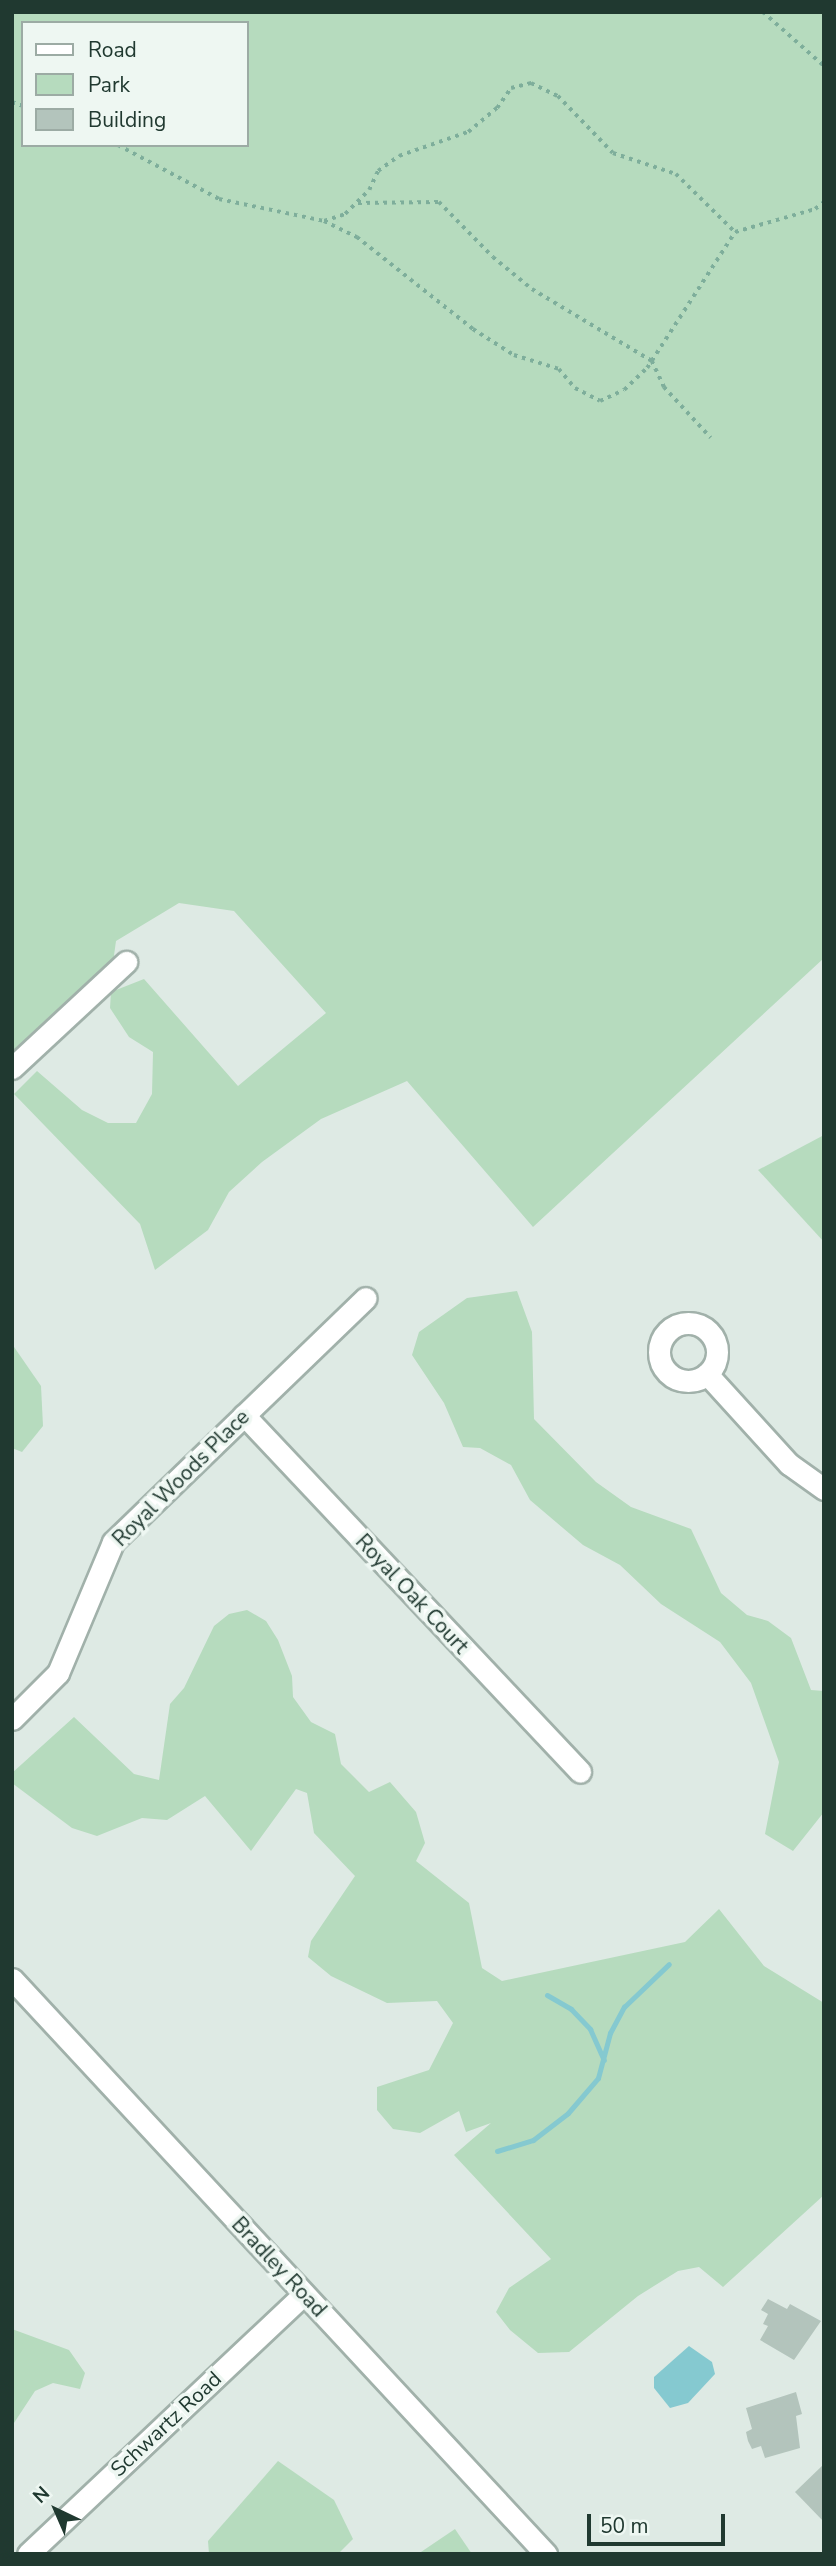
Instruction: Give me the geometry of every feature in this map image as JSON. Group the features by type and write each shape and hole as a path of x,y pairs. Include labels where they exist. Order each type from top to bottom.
{"street":[{"path":"12,1068 126,962"},
{"name":"Royal Woods Place","path":"12,1719 58,1673 113,1542 366,1298"},
{"path":"707,1374 789,1464 824,1489"},
{"name":"Royal Oak Court","path":"244,1415 580,1772"},
{"name":"Bradley Road","path":"12,1979 546,2554"},
{"name":"Schwartz Road","path":"29,2554 304,2294"}],"path":[{"path":"763,12 824,66"},
{"path":"324,221 345,214 378,171 399,156 468,132 498,108 512,88 531,83 558,96 613,153 676,174 735,232"},
{"path":"122,147 219,199 324,221 357,237 472,329 513,355 559,369 575,388 600,401 624,390 652,361 735,232 815,209 824,202"},
{"path":"356,203 439,202 493,257 532,289 652,361 664,387 711,438"}],"green space":[{"path":"12,12 824,12 824,958 533,1227 407,1081 321,1119 262,1162 229,1192 208,1230 155,1270 140,1224 14,1094 37,1071 82,1110 108,1123 136,1123 152,1094 153,1052 129,1037 110,1008 111,992 144,979 238,1086 326,1013 234,911 179,903 116,941 111,977 12,1068"},
{"path":"824,1135 824,1242 758,1170"},
{"path":"517,1291 532,1332 534,1419 596,1482 631,1507 691,1529 721,1593 747,1615 768,1621 791,1638 811,1690 824,1691 824,1812 793,1851 765,1834 779,1762 751,1683 720,1642 661,1604 620,1565 583,1545 530,1500 511,1465 480,1448 463,1447 444,1403 412,1355 419,1332 467,1298"},
{"path":"12,1344 41,1386 43,1426 22,1452 12,1448"},
{"path":"247,1610 266,1621 278,1640 292,1676 293,1697 311,1722 335,1734 341,1764 369,1792 390,1782 416,1812 425,1843 416,1861 469,1903 482,1968 502,1981 685,1942 719,1909 764,1966 824,2003 824,2195 723,2287 699,2267 678,2271 638,2296 569,2352 538,2353 510,2330 496,2312 509,2288 551,2259 454,2155 491,2123 466,2132 459,2111 420,2133 393,2129 377,2110 377,2087 429,2070 453,2023 437,2001 387,2003 331,1976 308,1957 311,1941 355,1876 314,1833 307,1793 296,1789 251,1851 205,1796 167,1820 142,1818 97,1836 72,1828 12,1783 12,1773 74,1717 134,1774 159,1780 170,1704 184,1688 214,1626 229,1614"},
{"path":"12,2329 69,2350 85,2373 80,2389 53,2383 35,2391 12,2426"},
{"path":"278,2461 334,2500 353,2539 338,2554 209,2554 208,2541"},
{"path":"455,2529 472,2554 418,2554"}],"water":[{"path":"689,2346 712,2362 715,2374 688,2403 670,2408 654,2388 654,2377"}],"building":[{"path":"768,2299 787,2309 790,2304 821,2321 794,2360 760,2340 768,2326 763,2324 768,2314 761,2310"},
{"path":"796,2392 802,2414 796,2416 800,2448 765,2458 761,2446 752,2449 748,2441 746,2432 752,2429 746,2408"},
{"path":"824,2464 824,2522 795,2492"}],"waterway":[{"path":"497,2151 533,2140 568,2113 598,2078 610,2033 624,2007 669,1964"},
{"path":"547,1995 571,2009 590,2029 604,2060"}]}
